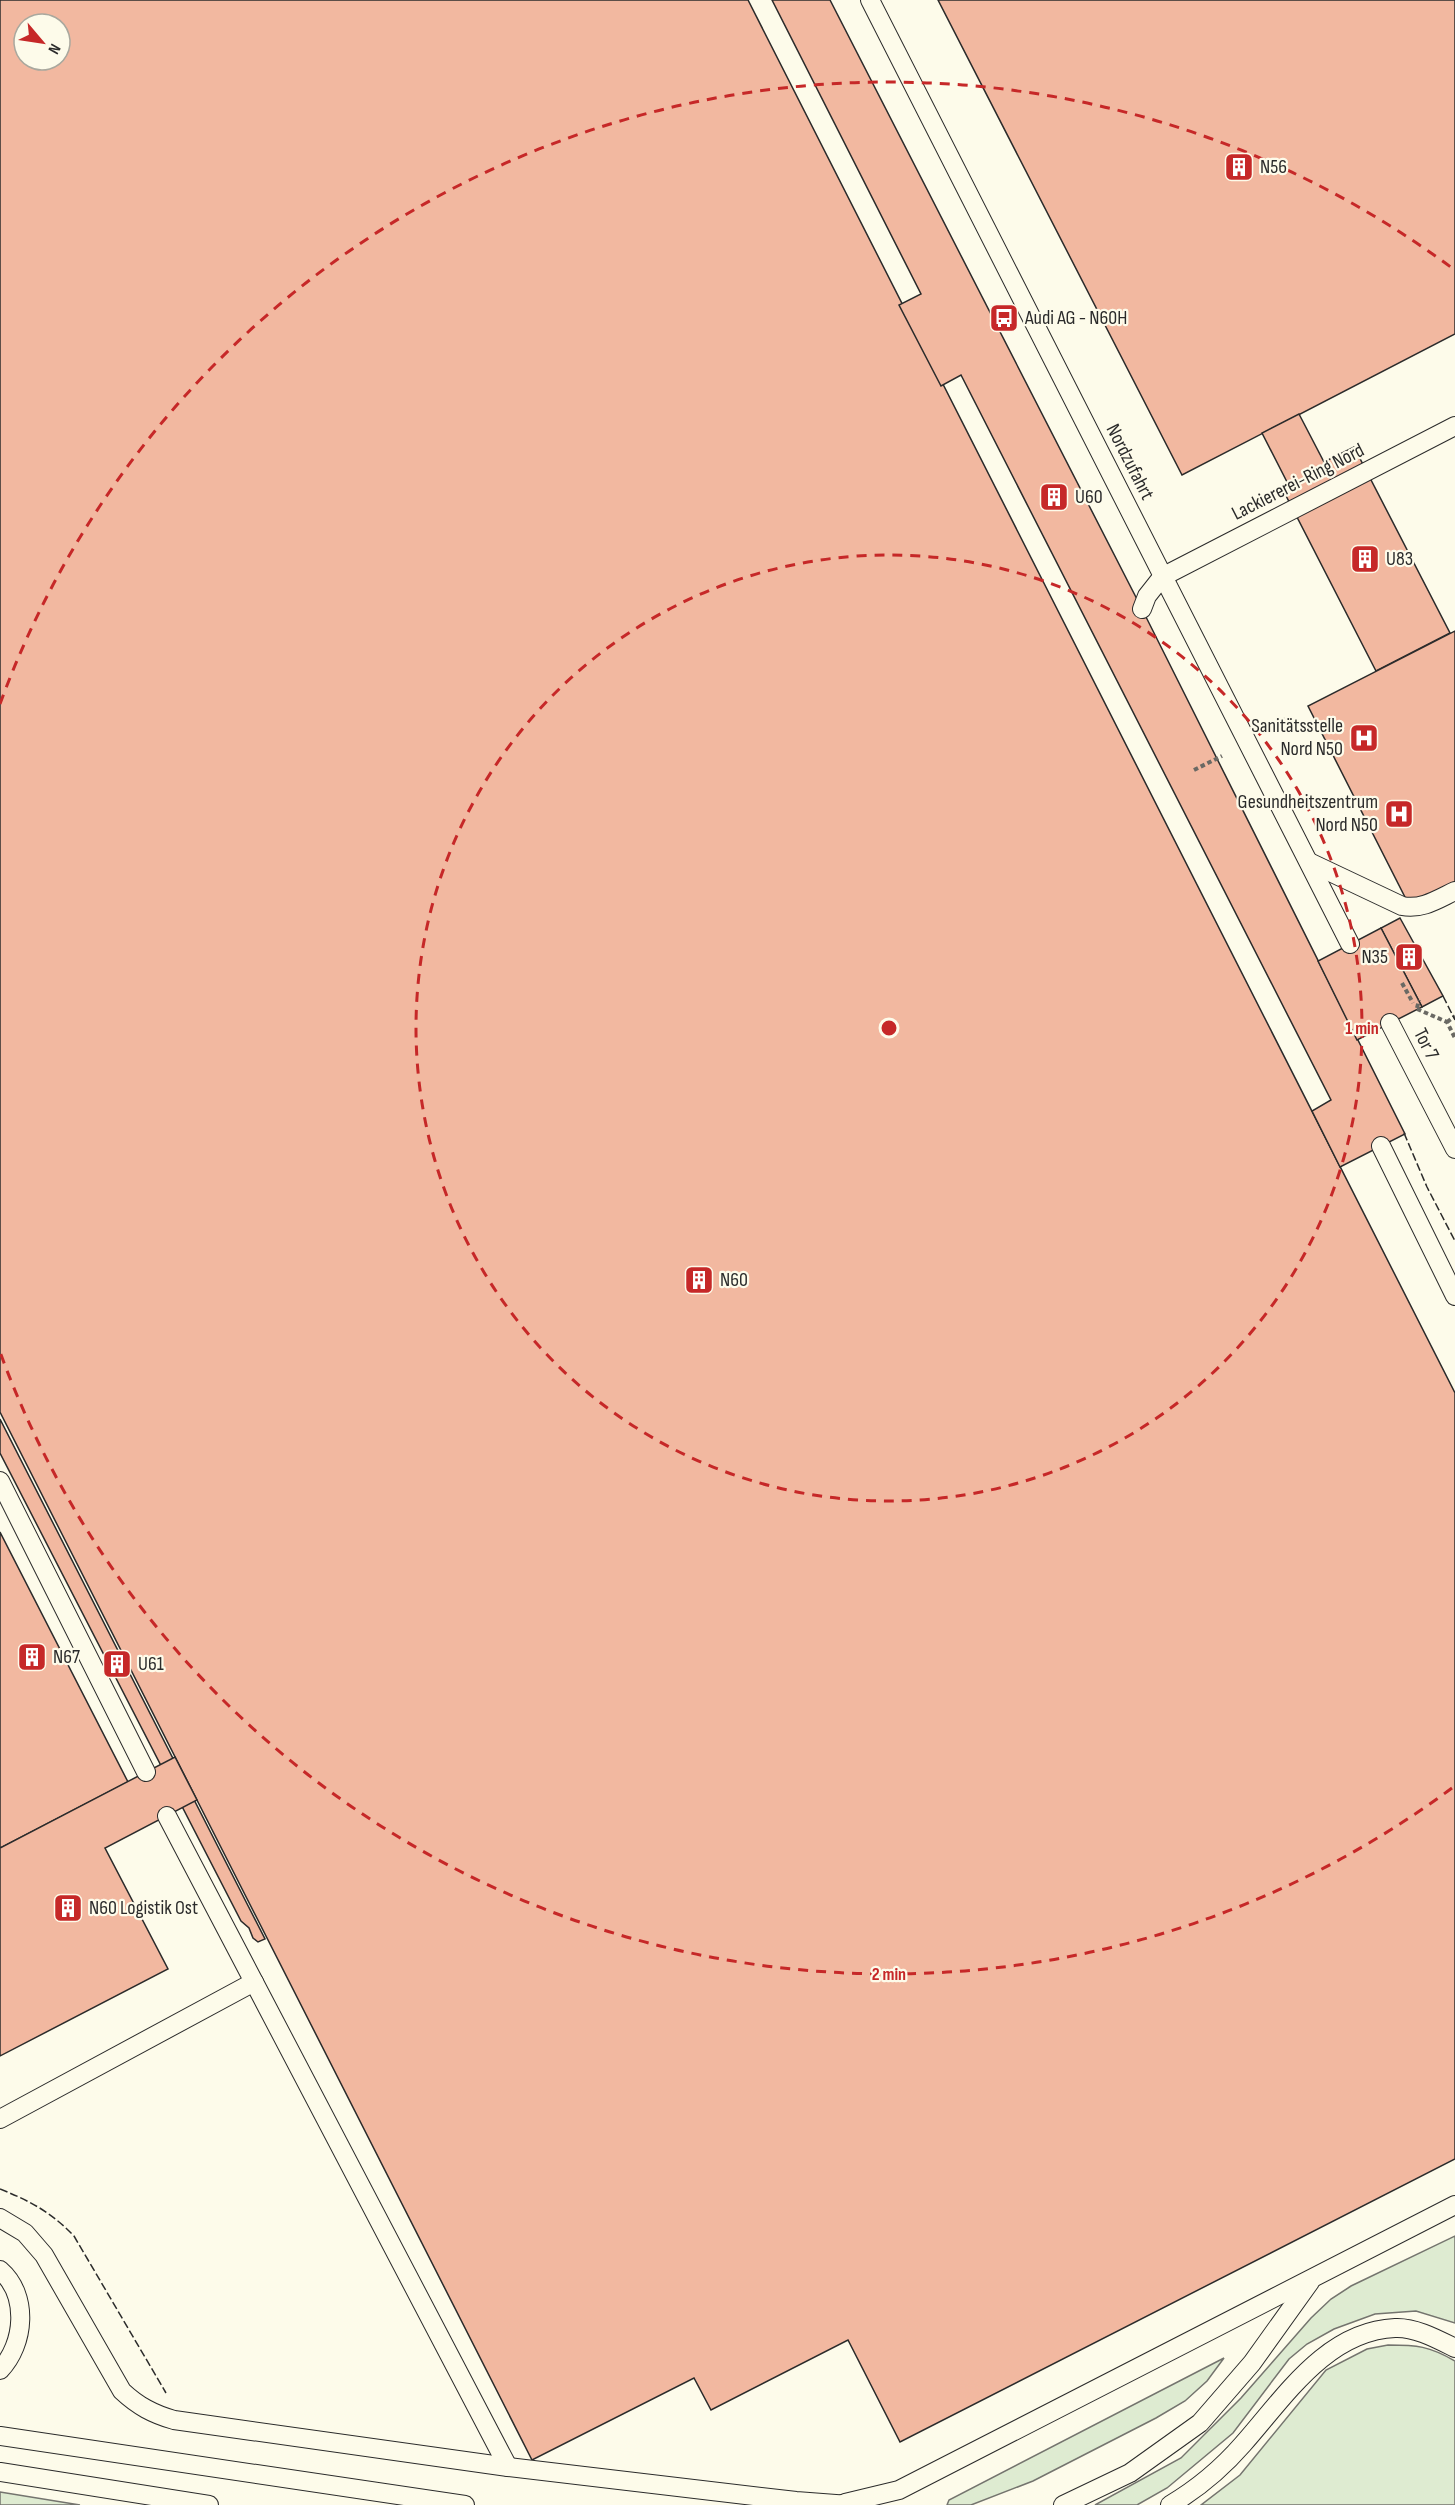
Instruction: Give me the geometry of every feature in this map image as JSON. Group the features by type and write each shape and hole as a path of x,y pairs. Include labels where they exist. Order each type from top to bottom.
{"lane":[{"name":"Nordzufahrt","path":"870,0 1350,944"},
{"name":"Lackiererei-Ring Nord","path":"1162,577 1455,426"},
{"path":"1142,609 1148,596 1162,577"},
{"path":"1309,862 1402,906 1414,908 1425,905 1455,891"},
{"name":"Tor 7","path":"1390,1023 1455,1149"},
{"path":"1381,1146 1455,1296"},
{"path":"0,1481 146,1772"},
{"path":"167,1816 508,2467"},
{"path":"0,2119 254,1982"},
{"path":"0,2218 25,2233 44,2255 122,2391 136,2404 151,2413 174,2420 508,2467 796,2501 847,2504 899,2490 1455,2205"},
{"path":"0,2270 16,2294 21,2316 18,2340 8,2361 0,2370"},
{"path":"1063,2505 1130,2473 1200,2423 1251,2363 1312,2278"},
{"path":"1170,2505 1215,2472 1242,2446 1289,2389 1315,2364 1339,2346 1365,2335 1395,2328 1423,2333 1455,2348"},
{"path":"0,2436 465,2505"},
{"path":"0,2472 209,2505"}],"path":[{"path":"1194,770 1216,759"},
{"path":"1402,983 1417,1009 1446,1022 1455,1038"},
{"path":"1417,1009 1419,1000"},
{"path":"1446,1022 1455,1017"}],"green space":[{"path":"1455,2236 1455,2323 1416,2311 1375,2314 1334,2329 1307,2344 1289,2359 1233,2433 1167,2488 1137,2505 1095,2505 1181,2458 1241,2398 1311,2318 1331,2299 1351,2286"},
{"path":"1388,2345 1423,2347 1455,2361 1455,2505 1201,2505 1240,2475 1326,2370 1367,2349"},
{"path":"1224,2358 1207,2381 1185,2401 1156,2418 1033,2481 971,2505 947,2505 949,2500"},
{"path":"0,2492 80,2505 0,2505"}],"building":[{"name":"N60","path":"0,0 748,0 1455,1393 1455,2159 900,2442 848,2340 711,2410 694,2378 532,2460 0,1412"},
{"name":"U60","path":"772,0 830,0 1142,609 1405,1134 1340,1167 1312,1111 1331,1100 961,375 941,386 899,305 921,294"},
{"name":"N56","path":"938,0 1455,0 1455,334 1182,475"},
{"name":"U83","path":"1299,414 1324,462 1354,447 1450,633 1376,671 1281,486 1287,482 1262,433"},
{"path":"1455,631 1455,882 1409,905 1308,706"},
{"name":"N35","path":"1400,918 1443,996 1422,1007 1381,928"},
{"path":"1381,928 1422,1007 1357,1040 1318,961"},
{"name":"U61","path":"0,1419 265,1939 258,1942 253,1938 249,1928 241,1921 0,1453"},
{"name":"N67","path":"0,1532 128,1782 0,1848"},
{"name":"N60 Logistik Ost","path":"175,1757 197,1800 105,1848 168,1969 0,2056 0,1848"}],"fence":[{"path":"1443,996 1455,1020"},
{"path":"1404,1133 1427,1187 1455,1241"},
{"path":"0,2189 40,2208 74,2236 166,2393"}],"place":[{"name":"N56","path":"1239,167"},
{"name":"Audi AG - N60H","path":"1004,318"},
{"name":"U60","path":"1054,497"},
{"name":"U83","path":"1365,559"},
{"name":"Sanitätsstelle Nord N50","path":"1364,738"},
{"name":"Gesundheitszentrum Nord N50","path":"1399,814"},
{"name":"N35","path":"1409,957"},
{"name":"N60","path":"699,1280"},
{"name":"N67","path":"32,1657"},
{"name":"U61","path":"117,1664"},
{"name":"N60 Logistik Ost","path":"68,1908"}]}
